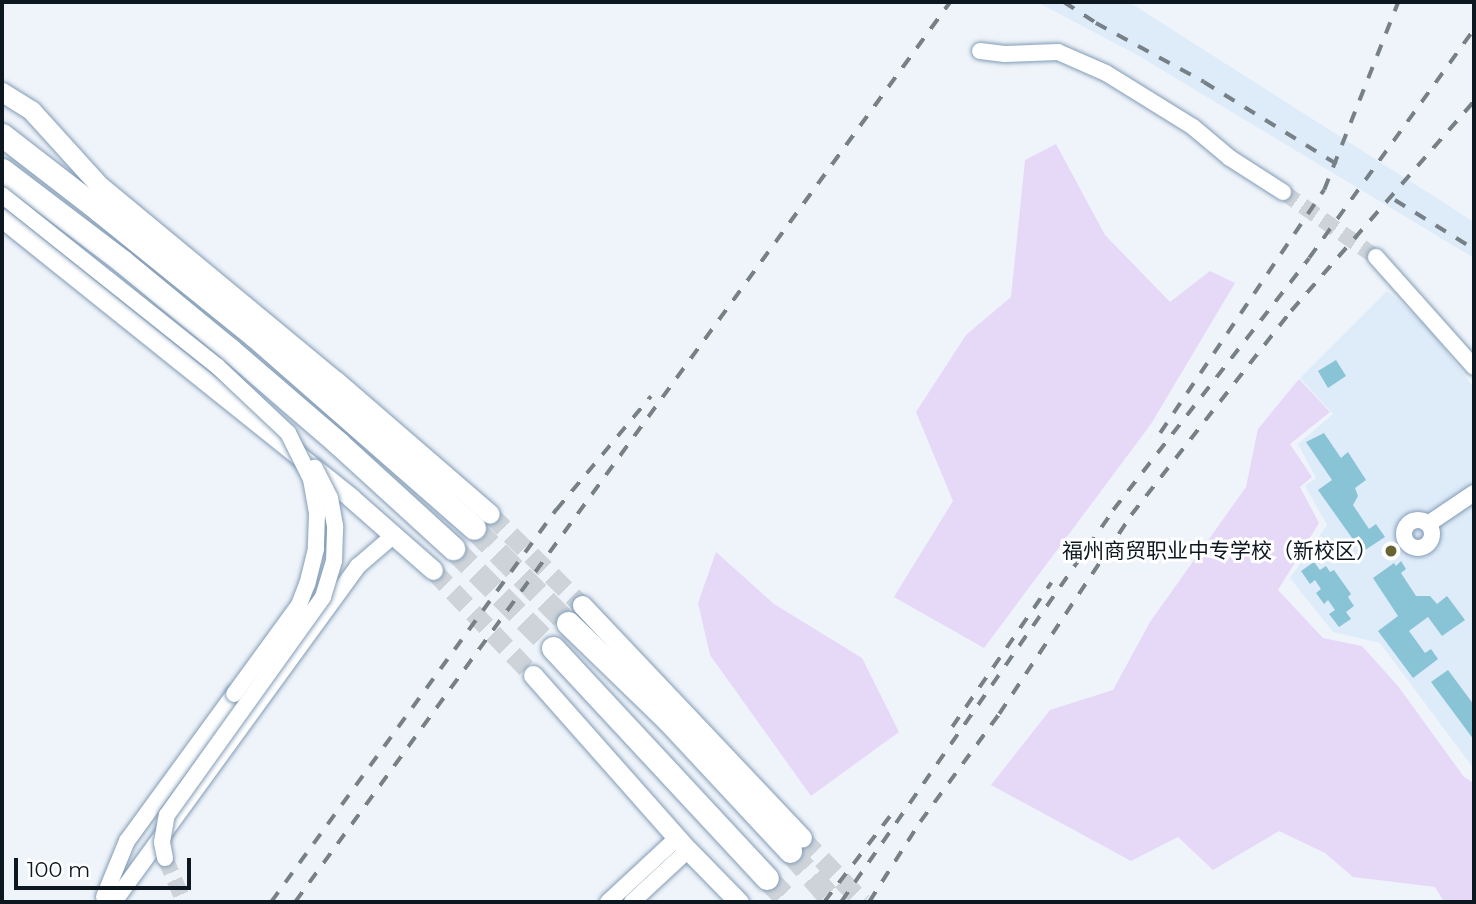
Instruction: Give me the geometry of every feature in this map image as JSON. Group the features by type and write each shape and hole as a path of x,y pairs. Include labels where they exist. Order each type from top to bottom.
{"highway":[{"path":"2,135 99,210 482,521"},
{"path":"2,170 123,262 230,350 338,443 453,548"},
{"path":"575,614 668,720 796,845"},
{"path":"553,648 767,877"}],"main road":[{"path":"2,92 32,110 100,186 336,380 482,521"},
{"path":"2,218 394,535 433,570"},
{"path":"533,676 682,844 740,902"}],"lane":[{"path":"980,51 1005,54 1058,52 1106,73 1193,127 1230,158 1283,192"},
{"path":"2,195 217,366 311,458 330,498 335,526 334,561 323,597 167,815 162,842 165,858"},
{"path":"1376,257 1474,367"},
{"path":"288,433 311,479 317,514 316,549 299,605 127,841 110,898 358,566 394,535"},
{"path":"1429,524 1474,493"},
{"path":"608,902 682,844"},
{"path":"632,902 682,844"}],"shaded area":[{"path":"1037,2 1129,2 1474,222 1474,258 1139,56"},
{"path":"1056,144 1105,235 1170,302 1210,271 1235,283 1151,424 984,648 894,597 953,501 916,412 966,335 1011,297 1025,160"},
{"name":"福州商贸职业中专学校（新校区）","path":"1387,291 1428,327 1474,388 1474,769 1380,643 1333,632 1290,578 1327,525 1305,486 1316,478 1298,444 1333,414 1300,378"},
{"path":"1299,379 1330,412 1290,444 1312,477 1300,487 1319,523 1278,590 1323,638 1362,646 1398,686 1464,777 1474,783 1474,902 1444,902 1435,887 1353,877 1325,853 1279,831 1213,870 1178,837 1131,861 991,785 1050,710 1113,690 1150,622 1246,487 1258,429"},
{"path":"716,552 774,604 862,658 899,732 811,796 710,655 698,603"}],"building":[{"path":"1336,360 1346,376 1328,388 1318,371"},
{"path":"1324,433 1341,458 1348,452 1366,480 1355,488 1358,496 1353,505 1369,529 1376,524 1385,537 1362,552 1318,490 1332,480 1306,442"},
{"path":"1401,561 1406,569 1401,573 1416,596 1430,596 1437,604 1447,596 1465,620 1442,636 1428,617 1409,631 1425,653 1431,649 1438,659 1413,678 1378,631 1398,616 1373,578"},
{"path":"1314,562 1320,570 1326,566 1330,572 1334,570 1351,594 1348,597 1354,606 1346,612 1351,619 1339,627 1329,614 1335,610 1328,600 1324,604 1316,593 1321,589 1315,580 1310,584 1301,571"},
{"path":"1448,670 1474,705 1474,740 1431,682"}],"tunnel":[{"path":"1283,192 1376,257"},
{"path":"490,514 582,605"},
{"path":"474,528 568,623"},
{"path":"453,548 553,648"},
{"path":"433,570 533,675"},
{"path":"802,838 863,902"},
{"path":"790,851 834,902"},
{"path":"165,858 184,902"},
{"path":"767,878 790,902"}],"railway":[{"path":"295,902 950,2"},
{"path":"1064,2 1096,23 1204,82 1345,169"},
{"path":"1160,433 1324,190 1398,2"},
{"path":"841,902 1113,510 1309,258 1474,29"},
{"path":"869,902 920,822 999,714 1131,515 1291,311 1474,101"},
{"path":"1395,200 1474,249"},
{"path":"271,902 556,510 651,396"},
{"path":"952,727 1051,583"},
{"path":"824,902 890,816"}],"place":[{"name":"福州商贸职业中专学校（新校区）","path":"1391,551"}]}
